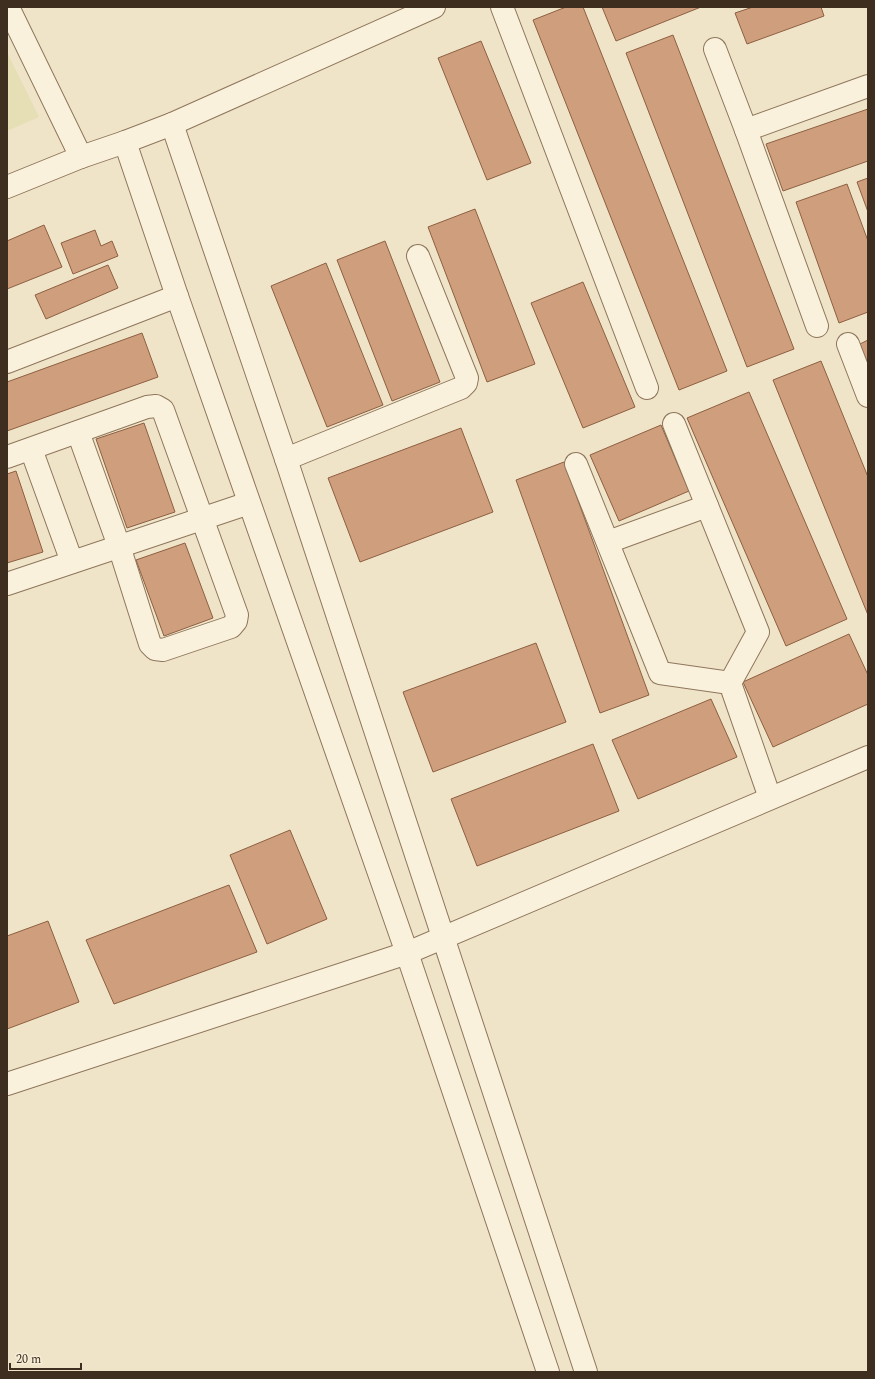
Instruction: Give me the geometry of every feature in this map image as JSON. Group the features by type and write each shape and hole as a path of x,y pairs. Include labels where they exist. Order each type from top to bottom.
{"street":[{"path":"8,7 81,157"},
{"path":"7,186 172,124 434,7"},
{"path":"502,7 646,388"},
{"path":"715,49 818,326"},
{"path":"746,130 868,86"},
{"path":"172,124 286,459 586,1372"},
{"path":"125,142 177,296 407,953 548,1372"},
{"path":"286,459 461,388 466,382 467,378 418,256"},
{"path":"7,362 177,296"},
{"path":"848,344 868,396"},
{"path":"7,458 78,432 148,407 156,406 163,410 237,615 236,621 231,627 163,650 156,649 150,644 119,546 78,432"},
{"path":"674,424 758,632 730,683 770,798"},
{"path":"31,449 72,562"},
{"path":"576,464 660,673 730,683"},
{"path":"7,584 249,503"},
{"path":"608,542 707,506"},
{"path":"7,1084 407,953 868,757"}],"shaded area":[{"path":"7,52 39,117 7,131"}],"building":[{"path":"566,7 583,7 727,371 679,390 533,20"},
{"path":"602,7 701,7 616,41"},
{"path":"753,7 821,7 824,16 747,44 735,13"},
{"path":"673,35 794,349 747,367 626,53"},
{"path":"481,41 531,163 487,180 438,58"},
{"path":"868,109 868,161 783,191 766,144"},
{"path":"868,178 868,212 857,182"},
{"path":"847,184 868,241 868,312 839,323 796,202"},
{"path":"475,209 535,364 487,382 428,227"},
{"path":"44,225 62,267 7,289 7,241"},
{"path":"95,230 101,246 112,241 118,256 73,274 61,243"},
{"path":"385,241 440,382 392,401 337,260"},
{"path":"326,263 383,405 327,427 271,286"},
{"path":"108,265 118,288 46,319 35,295"},
{"path":"583,282 635,407 583,428 531,303"},
{"path":"142,333 158,377 7,431 7,382"},
{"path":"868,340 868,365 860,344"},
{"path":"821,361 868,477 868,615 773,380"},
{"path":"749,392 847,619 786,646 687,418"},
{"path":"144,423 175,512 127,528 96,439"},
{"path":"661,425 689,491 619,521 590,455"},
{"path":"461,428 493,512 360,562 328,478"},
{"path":"564,462 649,695 600,713 516,480"},
{"path":"16,471 43,552 7,563 7,474"},
{"path":"185,543 213,618 164,636 136,560"},
{"path":"849,634 868,675 868,704 773,747 743,682"},
{"path":"536,643 566,722 433,772 403,692"},
{"path":"711,699 737,757 638,799 612,740"},
{"path":"593,744 619,811 477,866 451,799"},
{"path":"290,830 327,919 267,944 230,855"},
{"path":"229,885 257,952 114,1004 86,940"},
{"path":"48,921 79,1002 7,1029 7,936"}]}
